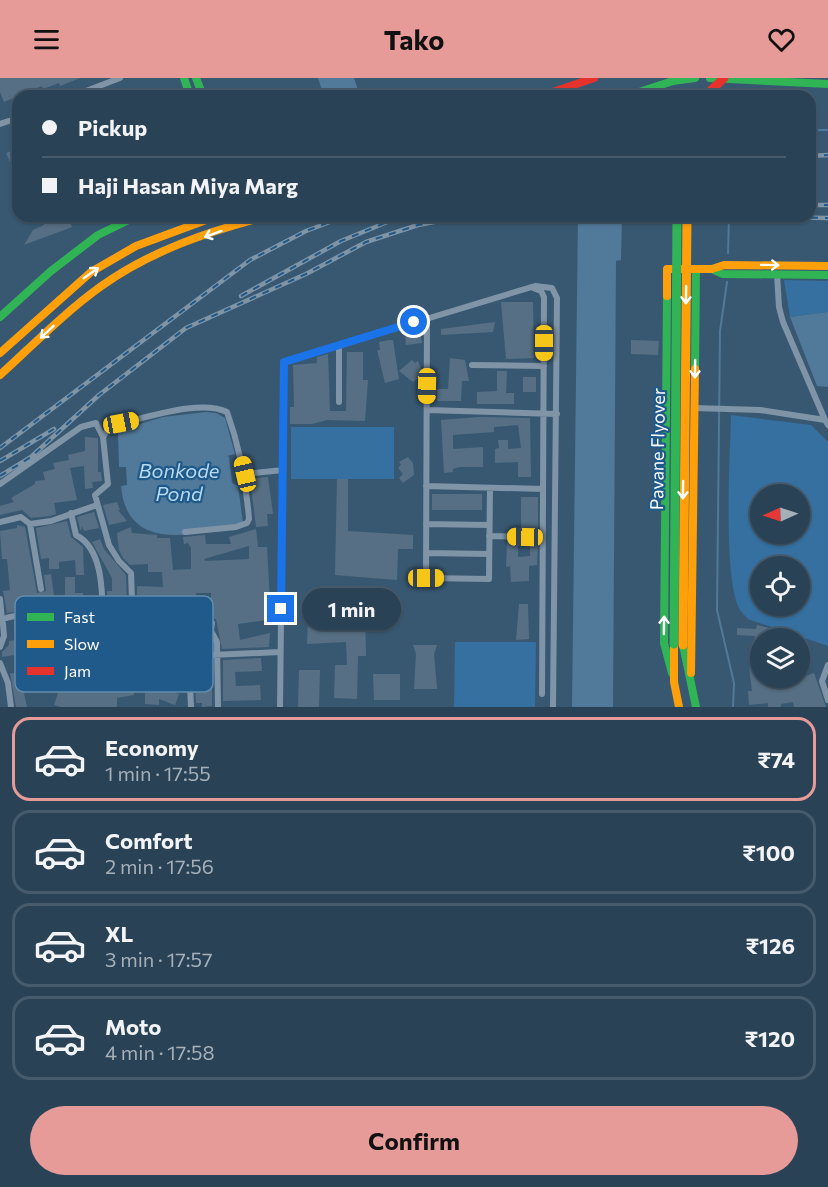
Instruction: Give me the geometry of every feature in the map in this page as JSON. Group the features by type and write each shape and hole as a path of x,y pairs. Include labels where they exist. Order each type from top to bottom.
{"main road":[{"path":"559,90 593,78"},
{"path":"645,90 673,81 695,78"},
{"path":"710,78 828,84"},
{"path":"711,90 724,78"},
{"path":"0,317 51,271 98,235 125,222"},
{"path":"0,353 91,272 136,246 201,222"},
{"path":"0,375 74,308 121,273 142,261 245,222"},
{"name":"Pavane Flyover","path":"677,222 679,644 691,681"},
{"name":"Pavane Flyover","path":"674,682 679,644 687,222"},
{"path":"678,705 664,643 667,269 712,269 723,265 828,266"},
{"path":"696,269 691,681 696,707"},
{"path":"712,269 723,274 828,275"}],"street":[{"path":"89,90 120,78"},
{"path":"777,274 779,307 783,322 826,423"},
{"path":"530,287 541,291 544,297 542,694"},
{"path":"280,707 284,362 530,287 550,287 557,295 554,707"},
{"path":"427,318 426,578 489,579 490,488"},
{"path":"339,345 339,402"},
{"path":"472,365 544,366"},
{"path":"103,437 109,428 121,423 201,407 219,408 227,412 245,474 249,519 247,523 236,527 184,532"},
{"path":"694,408 728,407 826,423"},
{"path":"427,410 557,414"},
{"path":"0,484 81,428 96,423 103,437 108,484 95,495 97,505 109,544 119,561 131,573 132,596"},
{"path":"245,474 282,470"},
{"path":"426,486 543,489"},
{"path":"0,522 21,517 30,524 43,523 97,505"},
{"path":"72,513 76,535 83,538 100,568 101,596"},
{"path":"30,524 41,589"},
{"path":"426,524 489,525"},
{"path":"489,536 543,537"},
{"path":"426,553 489,554"},
{"path":"0,599 4,636 0,647"},
{"path":"2,622 15,614"},
{"path":"213,635 217,642 218,707"},
{"path":"213,654 280,652"},
{"path":"0,663 8,683 11,707"},
{"path":"828,665 822,681 828,700"},
{"path":"191,692 191,707"}],"shaded area":[{"path":"784,280 828,281 828,312 790,317"},
{"path":"731,415 811,425 828,442 828,646 810,640 810,628 775,628 748,619 739,608 731,570 729,486"},
{"path":"291,427 394,427 394,479 291,479"},
{"path":"455,642 536,642 535,707 454,707"}],"water":[{"path":"318,78 354,78 358,90 322,90"},
{"path":"578,222 622,222 621,260 616,261 613,707 572,707"},
{"path":"828,312 828,387 817,386 790,317"},
{"name":"Bonkode Pond","path":"216,413 225,418 235,454 227,456 232,483 238,486 243,523 236,527 181,535 148,530 135,521 126,507 121,486 127,485 126,467 119,467 118,433 120,430 163,417"}],"building":[{"path":"0,78 80,78 60,86 59,83 43,89 42,86 32,90 12,90 12,99 4,102 0,92"},
{"path":"12,150 12,167 6,153"},
{"path":"43,222 70,222 72,227 24,245 33,230 44,225"},
{"path":"501,302 533,302 534,358 506,359"},
{"path":"495,322 493,332 441,335 441,329"},
{"path":"420,331 422,343 406,345 405,334"},
{"path":"393,340 399,379 385,383 377,350 380,350 379,342"},
{"path":"631,340 659,341 658,355 631,354"},
{"path":"347,352 363,352 363,380 368,380 365,421 327,420 312,424 290,424 290,407 294,407 293,365 317,363 317,357 328,354 330,411 346,411"},
{"path":"450,358 465,360 469,381 462,381 461,401 437,401 437,389 448,389"},
{"path":"412,360 415,363 418,361 422,371 422,375 413,382 399,371"},
{"path":"497,371 507,371 506,393 514,393 514,404 477,404 477,392 497,391"},
{"path":"523,377 536,377 536,392 523,392"},
{"path":"479,417 530,418 531,477 518,477 518,462 495,463 495,449 499,448 498,440 508,440 508,449 521,448 518,425 494,427 494,432 453,435 453,449 483,447 483,467 459,467 453,469 453,472 444,473 441,420"},
{"path":"85,437 98,438 98,472 101,472 102,481 92,482 93,488 85,489 84,466 70,468 77,500 54,503 56,514 50,516 31,518 22,510 0,515 0,506 14,502 11,498 35,484 35,481 45,480 43,472 55,469 53,463 69,460 68,455 85,451"},
{"path":"408,457 413,463 414,475 403,483 399,478 403,474 398,468 401,465 399,462"},
{"path":"268,477 273,514 267,514 268,526 256,527 250,479"},
{"path":"337,479 348,479 348,531 413,535 413,549 398,549 397,580 335,575"},
{"path":"432,494 482,494 482,510 432,510"},
{"path":"521,497 538,497 538,528 521,528"},
{"path":"117,502 120,510 118,510 127,521 109,525 103,505"},
{"path":"94,512 99,528 84,531 82,526 81,532 77,517"},
{"path":"67,521 71,537 83,547 84,575 76,575 75,560 59,562 59,569 49,569 49,558 41,559 36,528"},
{"path":"17,525 25,527 37,593 46,591 44,575 51,574 54,596 15,596 15,612 7,613 3,591 10,590 7,559 2,559 0,531 17,528"},
{"path":"131,527 132,533 170,538 173,570 191,569 191,548 188,543 184,544 183,537 205,535 206,544 231,544 229,537 256,529 258,547 267,547 270,601 266,602 268,620 238,624 240,640 270,633 269,647 222,649 216,619 213,619 211,593 196,593 196,596 137,596 137,586 163,587 162,572 148,572 148,564 130,565 119,550 117,533","holes":["249,546 249,559 205,561 204,559"]},
{"path":"100,539 104,549 126,575 127,596 107,596 107,591 112,591 112,578 92,542"},
{"path":"507,542 518,542 518,557 530,556 530,544 538,543 537,565 529,566 529,581 511,582 510,566 506,567"},
{"path":"65,577 75,577 75,593 83,593 83,596 54,596 65,595"},
{"path":"359,597 378,598 378,613 365,612 366,656 358,656 357,699 334,698 335,665 347,665 346,642 307,644 308,618 345,618 344,615 358,614"},
{"path":"519,604 528,604 529,639 516,640"},
{"path":"737,628 750,629 750,636 737,635"},
{"path":"15,640 15,655 2,657 2,652 9,645 9,641"},
{"path":"413,645 437,645 434,654 437,689 414,689 416,654"},
{"path":"261,658 262,671 235,672 236,686 260,685 261,700 223,701 223,660"},
{"path":"299,670 320,670 319,707 298,707"},
{"path":"10,673 15,673 15,692 27,692 24,693 27,707 16,707"},
{"path":"814,673 826,707 794,707 793,702 781,704 781,707 768,707 768,703 749,705 748,691 752,691 752,688 810,688 810,674"},
{"path":"373,674 400,674 400,700 374,700"},
{"path":"58,692 134,692 134,695 117,698 117,707 54,705"},
{"path":"145,692 176,692 179,694 175,705 159,699 159,705 145,704"},
{"path":"195,692 212,692 212,706 202,707 202,703 196,703"}],"waterway":[{"path":"816,130 828,130"},
{"path":"728,253 729,222"},
{"path":"727,282 720,331 717,610 734,683 733,707"}],"railway":[{"path":"816,156 828,155"},
{"path":"816,205 828,205"},
{"path":"816,218 828,218"},
{"path":"0,448 250,260 306,231 330,222"},
{"path":"241,296 341,241 387,222"},
{"path":"0,476 31,457 99,395 186,328 306,274 366,242 434,222"},
{"path":"0,461 54,429"}],"traffic: fast":[{"path":"184,78 188,90"},
{"path":"196,78 201,90"},
{"path":"645,90 673,81 695,78"},
{"path":"710,78 828,84"},
{"path":"0,317 51,271 98,235 125,222"},
{"path":"674,644 677,222"},
{"path":"695,369 696,269"},
{"path":"712,269 723,274 828,275"},
{"path":"667,296 664,643 672,673"},
{"path":"683,645 696,707"}],"traffic: slow":[{"path":"0,353 91,272 136,246 201,222"},
{"path":"0,375 74,308 119,274 181,244 246,222"},
{"path":"683,645 687,222"},
{"path":"667,296 667,269 712,269 724,265 828,266"},
{"path":"691,673 695,369"},
{"path":"674,644 674,682 679,707"}],"traffic: jam":[{"path":"559,90 594,78"},
{"path":"711,90 724,78"}],"route":[{"path":"281,609 284,362 414,322"}]}
